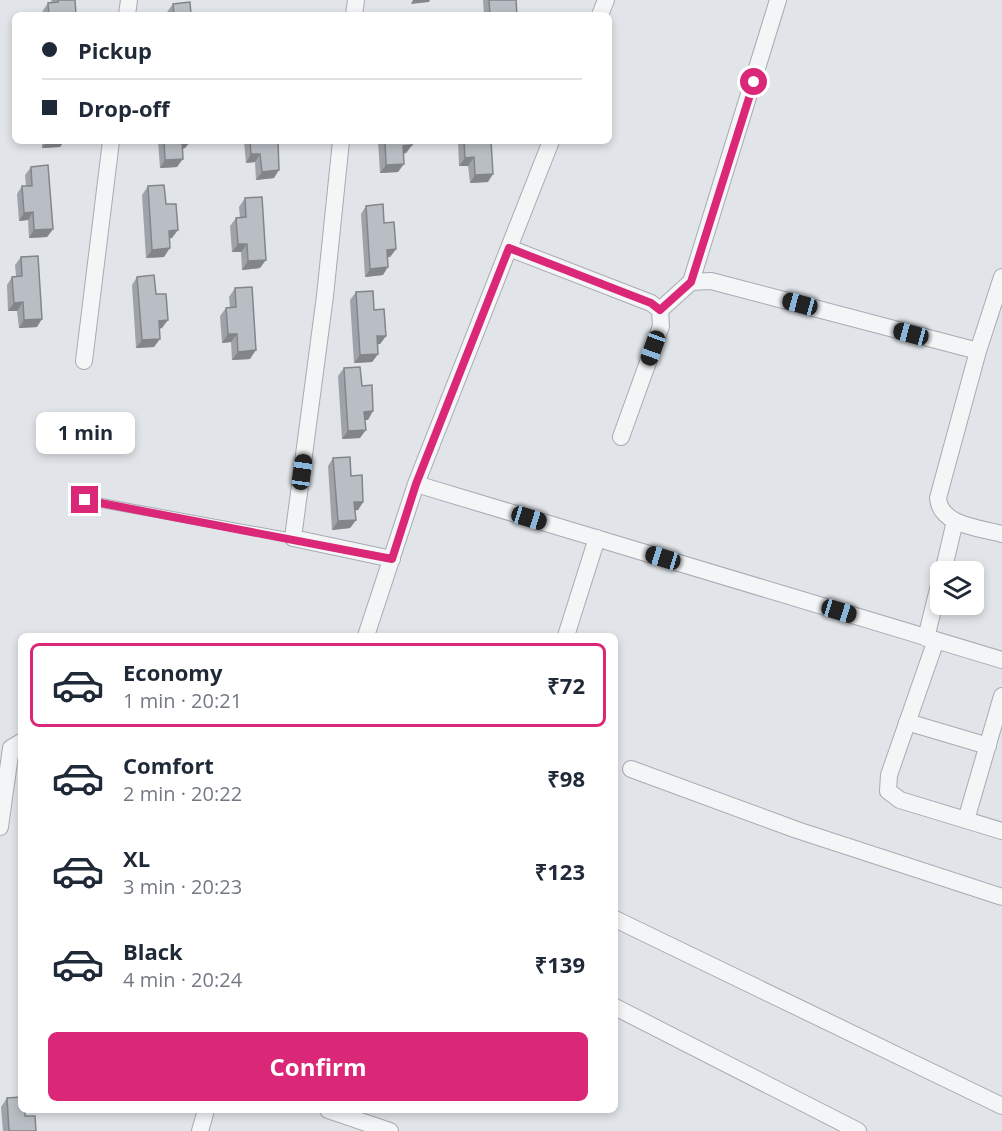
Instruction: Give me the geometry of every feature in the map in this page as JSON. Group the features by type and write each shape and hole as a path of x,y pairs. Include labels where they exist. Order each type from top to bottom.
{"street":[{"path":"660,310 691,282 778,0"},
{"path":"84,361 111,144"},
{"path":"341,144 325,296 293,538 392,559"},
{"path":"367,633 416,484 550,144"},
{"path":"509,248 651,303 660,310 661,326 621,437"},
{"path":"1002,277 978,351 939,488 938,506 941,512 955,521 1002,534"},
{"path":"691,282 711,281 978,351"},
{"path":"416,484 1002,660"},
{"path":"946,561 955,521"},
{"path":"567,633 597,538"},
{"path":"935,615 931,639 889,775 888,791 900,800 1002,831"},
{"path":"966,820 1002,696"},
{"path":"907,722 987,746"},
{"path":"0,827 11,746"},
{"path":"631,769 797,830 1002,897"},
{"path":"618,920 1002,1106"},
{"path":"618,1009 854,1130"},
{"path":"200,1131 205,1113"},
{"path":"337,1113 390,1131"}],"lane":[{"path":"85,500 293,538"}],"building":[{"path":"58,0 75,0 76,12 49,12 48,3 58,2"},
{"path":"489,0 516,0 517,12 490,12"},
{"path":"190,2 191,12 174,12 173,4"},
{"path":"164,144 182,144 183,159 165,160"},
{"path":"250,144 278,144 279,170 262,172 260,154 251,154"},
{"path":"385,144 412,144 403,146 404,164 386,165"},
{"path":"464,144 491,144 493,174 475,175 474,157 465,158"},
{"path":"48,165 53,229 34,230 33,212 24,213 22,186 32,186 31,167"},
{"path":"164,185 166,204 176,204 178,230 169,231 170,248 152,250 148,186"},
{"path":"262,197 266,260 248,261 247,244 238,244 236,218 246,217 245,198"},
{"path":"383,204 384,223 394,222 396,249 387,250 388,267 370,269 366,206"},
{"path":"38,256 42,319 24,320 23,302 14,303 12,277 22,276 21,257"},
{"path":"154,275 156,294 166,294 168,320 159,321 160,339 142,340 137,277"},
{"path":"252,287 256,350 238,352 237,334 228,334 226,308 236,307 235,288"},
{"path":"373,291 374,310 384,309 386,336 377,336 378,354 360,355 356,292"},
{"path":"360,367 362,386 372,385 373,411 364,412 366,430 348,431 344,368"},
{"path":"350,457 351,476 362,475 363,502 354,502 356,520 338,521 333,458"},
{"path":"18,1097 18,1113 35,1116 36,1131 9,1131 7,1098"}],"route":[{"path":"85,500 277,535 392,559 416,484 509,248 651,303 660,310 691,282 754,82"}]}
